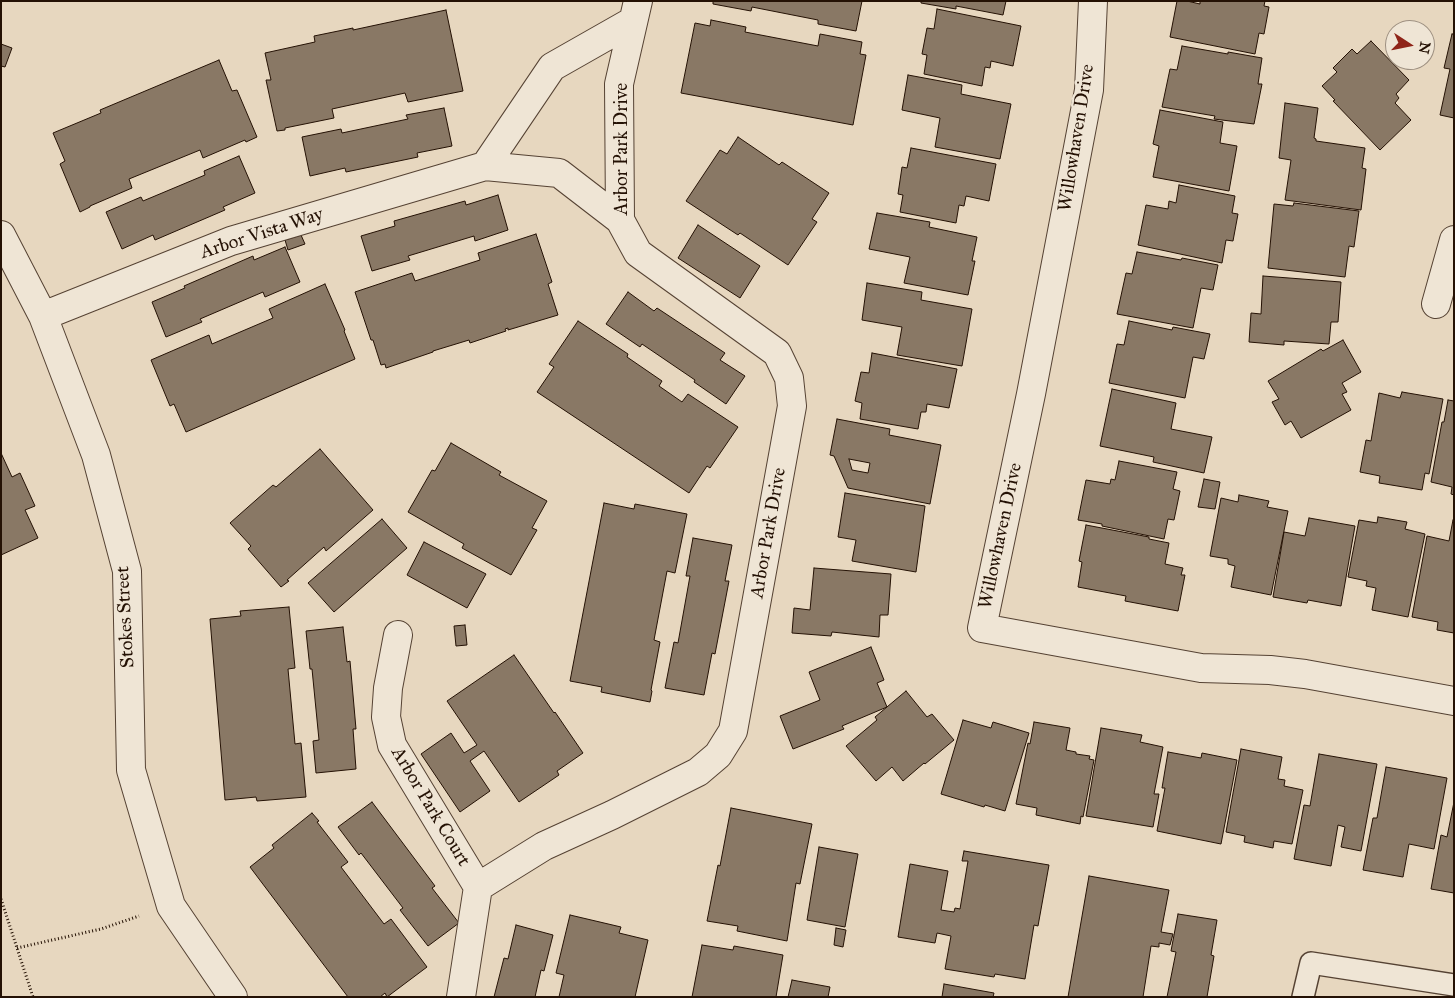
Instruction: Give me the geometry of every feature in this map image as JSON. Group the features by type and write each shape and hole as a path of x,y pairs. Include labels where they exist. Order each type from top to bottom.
{"street":[{"name":"Willowhaven Drive","path":"1093,1 1089,90 1034,379 982,628 1201,668 1270,670 1305,674 1454,701"},
{"path":"485,166 552,67 636,11"},
{"name":"Arbor Park Drive","path":"478,887 544,846 612,815 698,772 718,755 733,731 792,406 789,378 777,353 638,253 620,220 619,84 636,11"},
{"name":"Arbor Vista Way","path":"43,316 231,241 485,166 559,173 620,220"},
{"name":"Stokes Street","path":"1,235 43,316 96,455 127,571 131,770 171,906 232,997"},
{"path":"1436,304 1454,240"},
{"name":"Arbor Park Court","path":"398,636 388,688 386,717 392,745 478,887"},
{"path":"461,997 478,887"}],"lane":[{"path":"1303,997 1311,963 1454,985"}],"path":[{"path":"1,899 33,997"},
{"path":"17,948 101,929 171,906"}],"building":[{"path":"713,1 862,1 856,31 818,24 818,20 752,7 751,11 713,4"},
{"path":"921,1 1006,1 1003,15 956,6 956,9 921,3"},
{"path":"1177,1 1200,4 1200,1 1265,1 1264,6 1269,7 1264,34 1259,33 1255,54 1170,37"},
{"path":"937,9 1021,26 1013,66 991,61 990,68 985,67 982,86 924,74 927,55 922,54 927,28 934,29"},
{"path":"446,10 463,91 408,102 405,93 332,109 334,118 277,131 266,80 271,80 265,53 315,42 314,36 353,28 353,30"},
{"path":"711,20 746,27 745,32 818,46 820,34 862,42 860,54 866,55 853,125 681,93 695,23 710,26"},
{"path":"1452,34 1454,34 1454,118 1440,115 1450,69 1444,68"},
{"path":"1371,41 1385,55 1385,70 1399,70 1409,80 1396,94 1399,98 1395,103 1411,120 1380,150 1333,101 1335,100 1322,86 1337,72 1333,68 1352,49 1357,54"},
{"path":"1,44 12,48 5,67 1,66"},
{"path":"1182,46 1262,58 1258,84 1262,84 1254,124 1214,119 1215,116 1162,107 1170,69 1177,70"},
{"path":"219,60 232,91 237,90 257,137 246,142 245,140 203,158 200,150 129,179 132,188 80,212 60,164 65,161 53,133 101,113 100,110"},
{"path":"908,75 962,85 961,94 1011,104 1000,159 935,147 940,118 902,110"},
{"path":"1285,103 1318,108 1314,138 1316,141 1365,148 1362,168 1366,169 1361,210 1285,200 1291,160 1279,158"},
{"path":"444,108 452,146 417,153 418,157 346,172 345,168 310,176 302,137 341,129 342,133 408,119 406,115"},
{"path":"1160,110 1223,122 1220,143 1237,146 1229,191 1153,177 1159,146 1153,144"},
{"path":"738,137 779,165 782,162 829,193 812,219 817,222 788,265 740,233 738,235 686,201 720,150 727,154"},
{"path":"911,148 996,164 989,201 966,196 964,206 959,205 956,223 900,212 903,195 898,194 902,167 907,168"},
{"path":"239,156 255,193 223,207 225,210 155,240 153,235 122,249 106,212 141,197 143,201 205,175 204,171"},
{"path":"1179,185 1235,196 1232,213 1238,214 1233,241 1226,240 1222,263 1138,245 1146,205 1168,209 1169,201 1176,203"},
{"path":"498,195 508,230 475,241 474,236 408,256 410,260 372,271 361,236 395,226 394,221 465,201 466,205"},
{"path":"1294,203 1359,211 1354,247 1349,246 1345,277 1268,268 1274,204 1293,206"},
{"path":"877,213 930,222 929,227 977,237 972,261 975,261 968,295 904,283 910,257 869,249"},
{"path":"698,225 760,266 740,298 678,258"},
{"path":"536,234 552,282 548,284 558,315 508,330 508,328 505,329 506,331 470,343 469,340 433,351 386,368 385,364 381,365 355,292 412,273 415,281 480,260 478,253"},
{"path":"301,235 305,244 288,250 285,240"},
{"path":"285,247 300,282 265,297 263,292 200,319 202,322 166,337 152,302 253,256 254,260"},
{"path":"1137,252 1218,265 1213,290 1201,288 1193,328 1117,314 1126,273 1132,274"},
{"path":"1263,276 1341,282 1338,322 1331,322 1329,344 1284,341 1284,345 1249,342 1251,313 1261,314"},
{"path":"867,283 922,292 921,300 972,309 962,366 897,355 902,327 862,320"},
{"path":"325,284 355,359 186,432 174,404 170,406 151,360 209,335 212,344 273,318 269,309"},
{"path":"628,292 654,311 657,308 725,353 720,360 745,376 726,404 694,382 695,380 642,344 640,347 606,324"},
{"path":"578,321 628,354 627,357 662,381 659,386 682,402 688,394 738,427 710,468 707,466 689,493 537,392 554,367 549,364"},
{"path":"1129,321 1172,330 1173,327 1210,334 1204,359 1193,357 1185,398 1109,383 1117,344 1124,345"},
{"path":"1343,340 1361,372 1342,383 1347,392 1342,394 1351,410 1301,438 1291,421 1285,425 1272,402 1279,399 1268,381 1321,349 1323,351"},
{"path":"872,353 957,369 949,408 927,404 926,412 921,412 918,429 860,419 862,403 855,401 861,372 869,373"},
{"path":"1112,389 1176,403 1171,429 1212,437 1204,473 1153,462 1154,457 1100,446"},
{"path":"1402,392 1443,399 1429,474 1425,473 1422,490 1379,483 1380,476 1360,472 1366,440 1371,441 1379,393 1400,398"},
{"path":"1448,400 1454,401 1454,495 1451,494 1452,487 1431,482"},
{"path":"837,419 890,429 889,435 941,445 930,504 848,488 834,456 830,455","holes":["849,459 870,463 868,473 852,470"]},
{"path":"451,443 501,472 499,475 547,501 532,528 537,530 511,575 462,548 464,544 408,512 432,470 435,471"},
{"path":"320,449 373,510 326,551 324,547 281,587 248,549 251,546 230,523 273,485 276,487"},
{"path":"1,453 12,477 20,473 35,506 25,510 38,538 1,555"},
{"path":"1119,461 1177,472 1173,489 1180,491 1174,520 1168,519 1164,539 1078,520 1086,480 1110,484 1111,479 1115,480"},
{"path":"1204,479 1220,482 1215,509 1198,507"},
{"path":"845,493 925,506 916,572 852,561 856,540 838,537"},
{"path":"1239,495 1269,501 1267,507 1288,511 1271,595 1231,587 1235,566 1228,564 1228,559 1210,556 1221,498 1238,502"},
{"path":"604,503 634,509 635,504 687,514 675,573 667,571 654,640 660,642 650,702 601,692 602,687 570,681"},
{"path":"1378,517 1407,522 1405,529 1425,534 1408,617 1372,610 1376,588 1366,586 1367,581 1348,577 1359,520 1377,523"},
{"path":"1309,518 1355,526 1341,606 1308,600 1307,603 1273,597 1284,532 1305,536"},
{"path":"382,519 407,548 334,612 308,583"},
{"path":"1453,520 1454,633 1437,630 1438,622 1412,617 1427,536 1449,541"},
{"path":"1086,525 1149,537 1149,539 1169,543 1165,564 1183,568 1181,575 1185,575 1178,611 1125,601 1126,596 1078,587 1082,562 1079,561"},
{"path":"693,538 732,545 725,581 729,581 715,654 712,653 704,695 665,688 674,642 678,643 690,576 686,576"},
{"path":"424,542 486,574 467,608 407,575"},
{"path":"814,568 891,574 888,615 880,615 879,637 832,632 831,636 792,633 794,608 810,610"},
{"path":"289,607 295,668 288,669 295,744 301,743 306,797 257,801 256,797 225,800 210,619 241,616 240,611"},
{"path":"465,625 467,645 456,646 454,626"},
{"path":"343,627 347,662 350,661 356,729 353,729 356,769 316,773 313,741 319,740 306,631"},
{"path":"871,647 884,680 877,683 887,707 842,726 844,729 793,749 780,716 820,700 809,672"},
{"path":"514,655 583,753 557,771 559,775 519,802 484,751 470,761 490,791 460,812 421,754 451,733 464,753 477,745 447,701"},
{"path":"906,691 927,717 932,714 954,740 903,781 892,767 876,781 846,746 877,720 875,717"},
{"path":"963,720 991,728 993,722 1029,733 1005,811 985,805 984,807 941,794"},
{"path":"1034,722 1070,728 1066,750 1090,756 1089,759 1094,760 1080,824 1036,815 1037,808 1016,804"},
{"path":"1101,728 1142,735 1140,742 1163,747 1154,794 1159,794 1153,827 1086,816"},
{"path":"1241,749 1282,757 1278,779 1285,780 1284,786 1303,790 1292,844 1274,841 1273,848 1244,842 1245,836 1226,832"},
{"path":"1168,752 1201,758 1202,753 1237,760 1221,844 1157,831 1165,788 1162,788"},
{"path":"1319,754 1377,764 1361,851 1341,847 1345,827 1338,825 1331,866 1294,859 1304,805 1310,806"},
{"path":"1386,767 1447,778 1434,849 1409,844 1403,877 1363,870 1373,818 1377,818"},
{"path":"372,802 435,886 432,888 459,923 428,946 400,910 403,908 361,853 359,855 338,827"},
{"path":"1454,802 1454,893 1431,889 1441,835 1447,837"},
{"path":"731,808 812,824 800,884 796,883 787,941 737,931 738,926 707,921"},
{"path":"312,813 348,862 341,867 384,924 391,919 427,967 387,997 385,993 380,997 348,997 250,867 274,848 272,845"},
{"path":"819,847 858,854 845,927 807,920"},
{"path":"964,851 1049,865 1038,926 1034,925 1025,979 995,974 994,977 945,969 951,936 937,933 935,943 898,937 910,864 948,871 941,910 954,912 955,908 960,909 968,861 962,861"},
{"path":"1089,876 1169,890 1161,932 1173,934 1170,945 1159,943 1159,947 1151,946 1143,997 1068,997"},
{"path":"1178,914 1217,920 1211,955 1214,956 1207,997 1167,997 1176,952 1171,951"},
{"path":"570,915 621,927 619,933 648,940 635,997 559,997 564,975 556,973"},
{"path":"516,925 553,935 544,971 541,970 535,997 494,997 504,958 508,959"},
{"path":"836,928 846,930 843,947 834,945"},
{"path":"702,945 733,950 734,946 783,955 776,997 692,997"},
{"path":"792,980 830,987 828,997 788,997"},
{"path":"944,984 994,993 993,997 942,997"}]}
